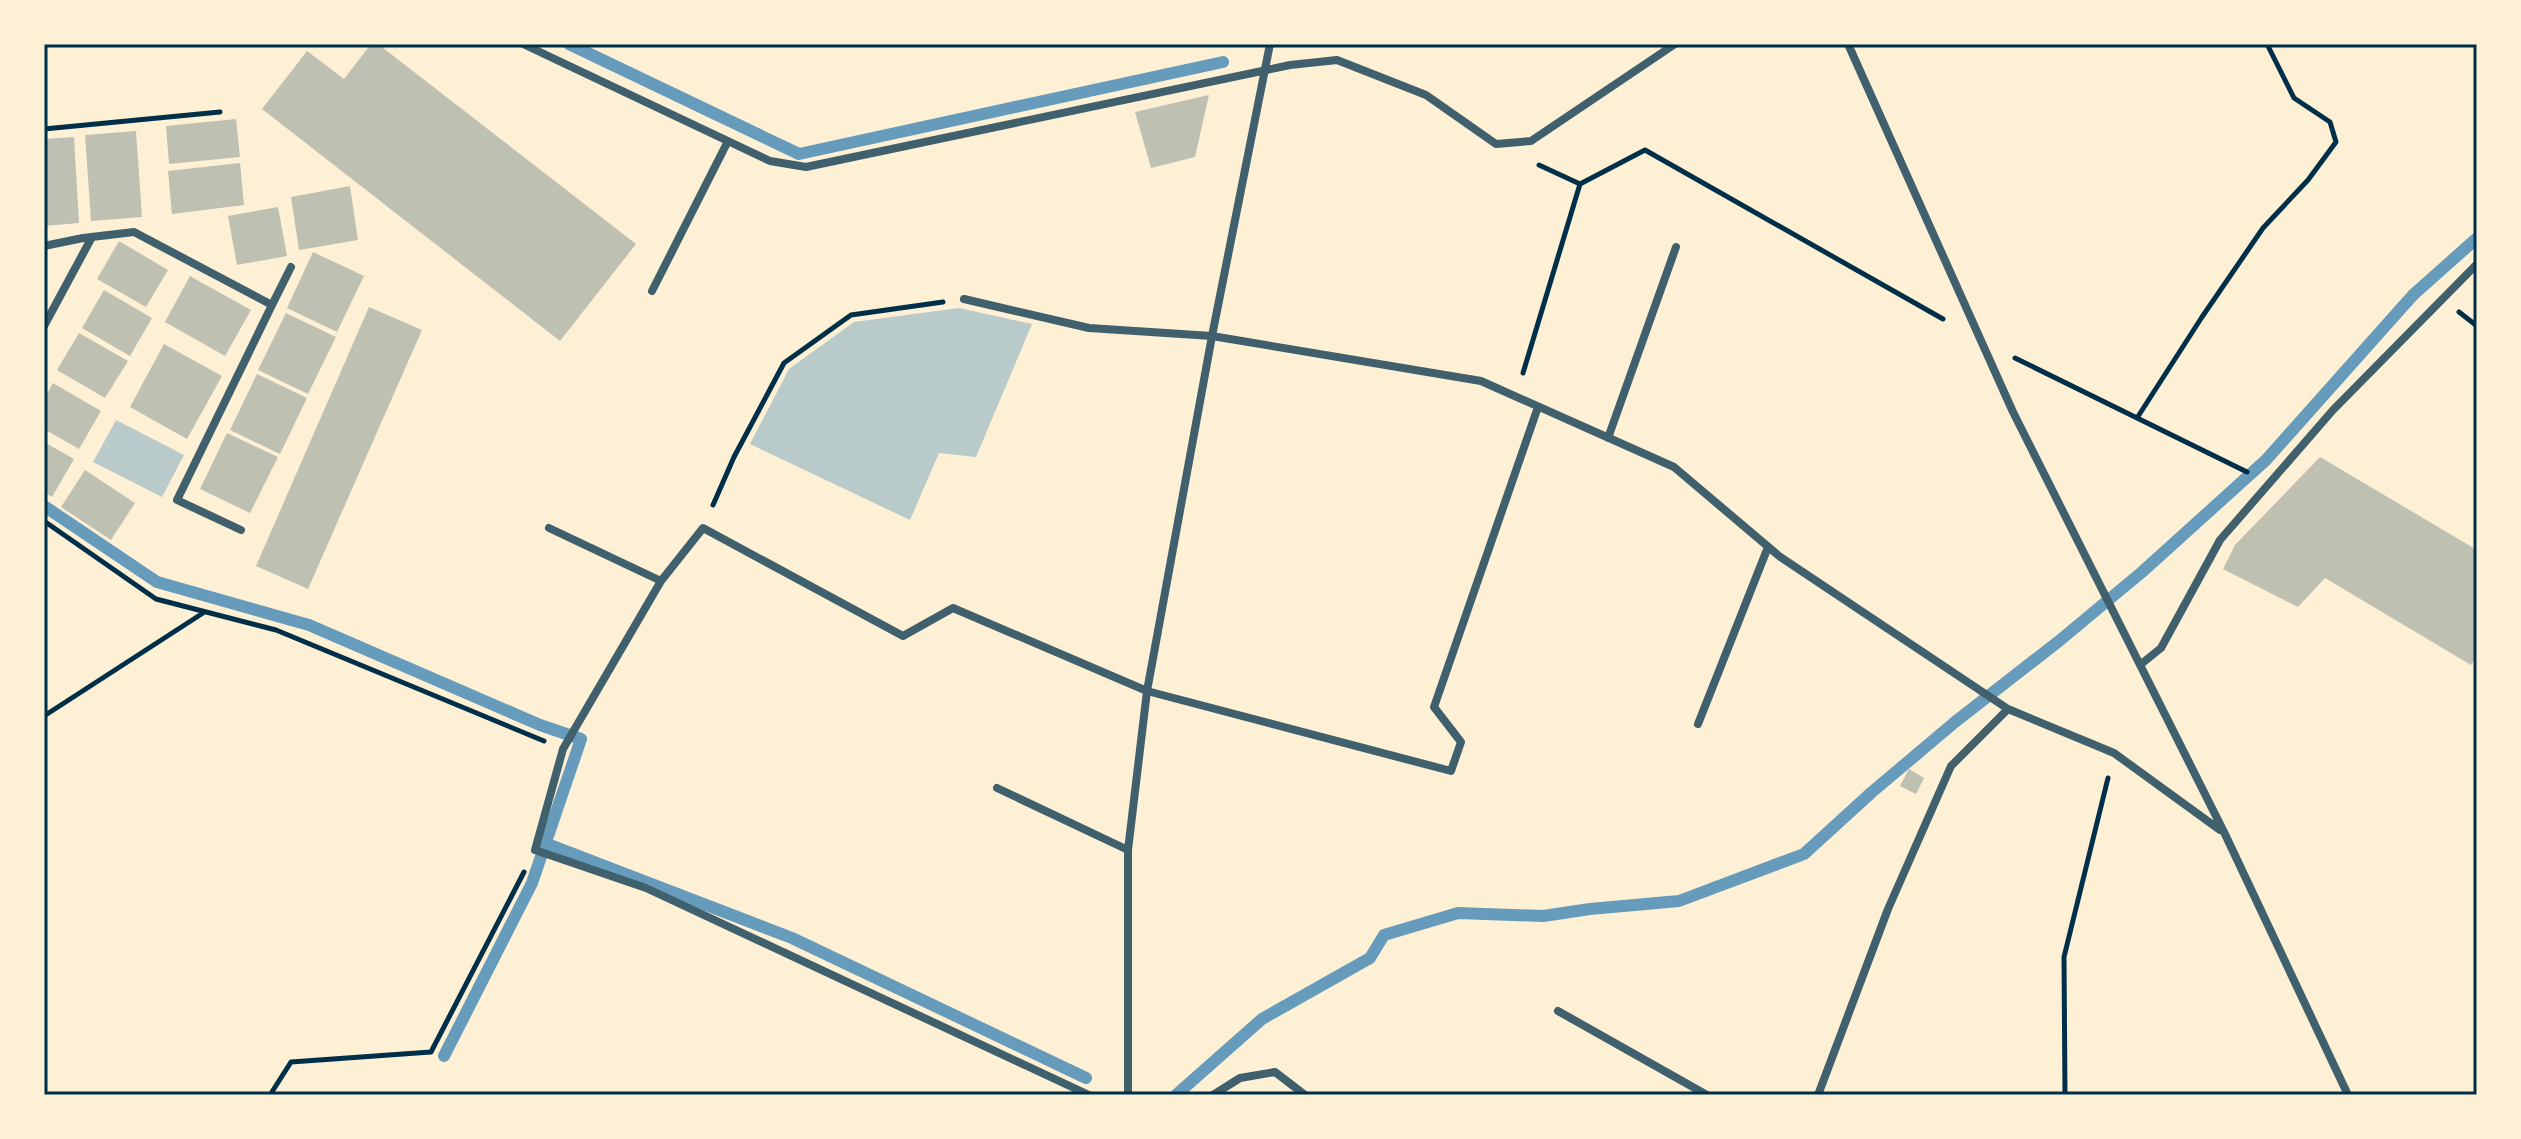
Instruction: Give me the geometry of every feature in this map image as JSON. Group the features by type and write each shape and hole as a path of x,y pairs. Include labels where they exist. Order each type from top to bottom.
{"street":[{"path":"523,44 727,143 770,161 806,167 1290,65 1337,60 1426,95 1496,144 1531,141 1675,44"},
{"path":"1128,1095 1128,850 1147,691 1212,336 1270,44"},
{"path":"1848,44 2013,412 2224,832 2348,1095"},
{"path":"652,291 727,143"},
{"path":"44,246 134,232 272,305"},
{"path":"44,326 92,237"},
{"path":"1608,438 1676,247"},
{"path":"2140,665 2161,648 2220,540 2333,410 2477,264"},
{"path":"241,530 177,500 291,267"},
{"path":"964,299 1089,328 1212,336 1481,381 1674,467 1768,547 1978,690 2008,709 2114,753 2224,832"},
{"path":"1089,1095 646,888 535,850 563,749 661,581 703,528 903,636 953,608 1147,691 1451,771 1461,742 1434,707 1538,407"},
{"path":"549,528 661,581"},
{"path":"1698,724 1768,547"},
{"path":"1818,1095 1888,909 1951,766 2008,709"},
{"path":"997,788 1128,850"},
{"path":"1558,1011 1707,1095"},
{"path":"1213,1095 1240,1078 1275,1072 1305,1095"}],"path":[{"path":"2137,418 2263,228 2308,180 2336,142 2330,122 2294,98 2267,44"},
{"path":"44,129 220,112"},
{"path":"1516,397 1580,184 1645,150 1982,341 2269,483"},
{"path":"1538,164 1580,184"},
{"path":"703,528 734,457 784,363 851,315 964,299"},
{"path":"44,521 156,599 276,630 563,749"},
{"path":"44,716 204,612"},
{"path":"2065,1095 2064,957 2114,753"},
{"path":"270,1095 291,1062 431,1052 535,850"}],"shaded area":[{"path":"959,308 1032,324 976,457 939,453 910,520 750,444 789,369 854,322"},
{"path":"116,420 184,455 162,497 93,462"}],"building":[{"path":"371,44 378,44 636,244 560,341 262,109 307,51 344,79"},
{"path":"1209,95 1195,157 1151,168 1135,112"},
{"path":"236,119 240,157 169,164 166,126"},
{"path":"136,131 142,217 91,221 85,135"},
{"path":"74,137 79,223 44,226 44,139"},
{"path":"240,163 244,205 172,214 168,171"},
{"path":"350,186 358,240 299,250 291,197"},
{"path":"278,207 287,256 237,265 228,216"},
{"path":"119,241 168,270 146,307 97,279"},
{"path":"313,252 364,276 337,332 287,308"},
{"path":"190,276 251,310 225,356 165,322"},
{"path":"104,290 152,318 130,356 82,328"},
{"path":"369,307 422,330 308,589 256,566"},
{"path":"286,313 336,337 308,394 258,370"},
{"path":"79,333 128,361 105,398 57,370"},
{"path":"164,344 222,376 187,439 130,407"},
{"path":"257,374 307,398 280,454 230,430"},
{"path":"53,383 101,411 79,449 44,429 44,399"},
{"path":"227,433 278,457 250,513 200,489"},
{"path":"44,442 74,459 52,497 44,492"},
{"path":"2320,457 2477,550 2477,657 2471,665 2325,578 2298,607 2223,569 2235,545"},
{"path":"85,470 135,503 111,540 61,507"},
{"path":"1909,769 1924,778 1916,794 1900,786"}],"waterway":[{"path":"569,44 799,154 1223,62"},
{"path":"1176,1095 1262,1019 1370,958 1384,935 1458,913 1543,916 1679,901 1804,854 1955,722 2142,572 2266,460 2413,295 2477,238"},
{"path":"44,506 157,582 309,625 540,725 581,739 532,883 444,1056"},
{"path":"545,843 792,938 1086,1078"}]}
